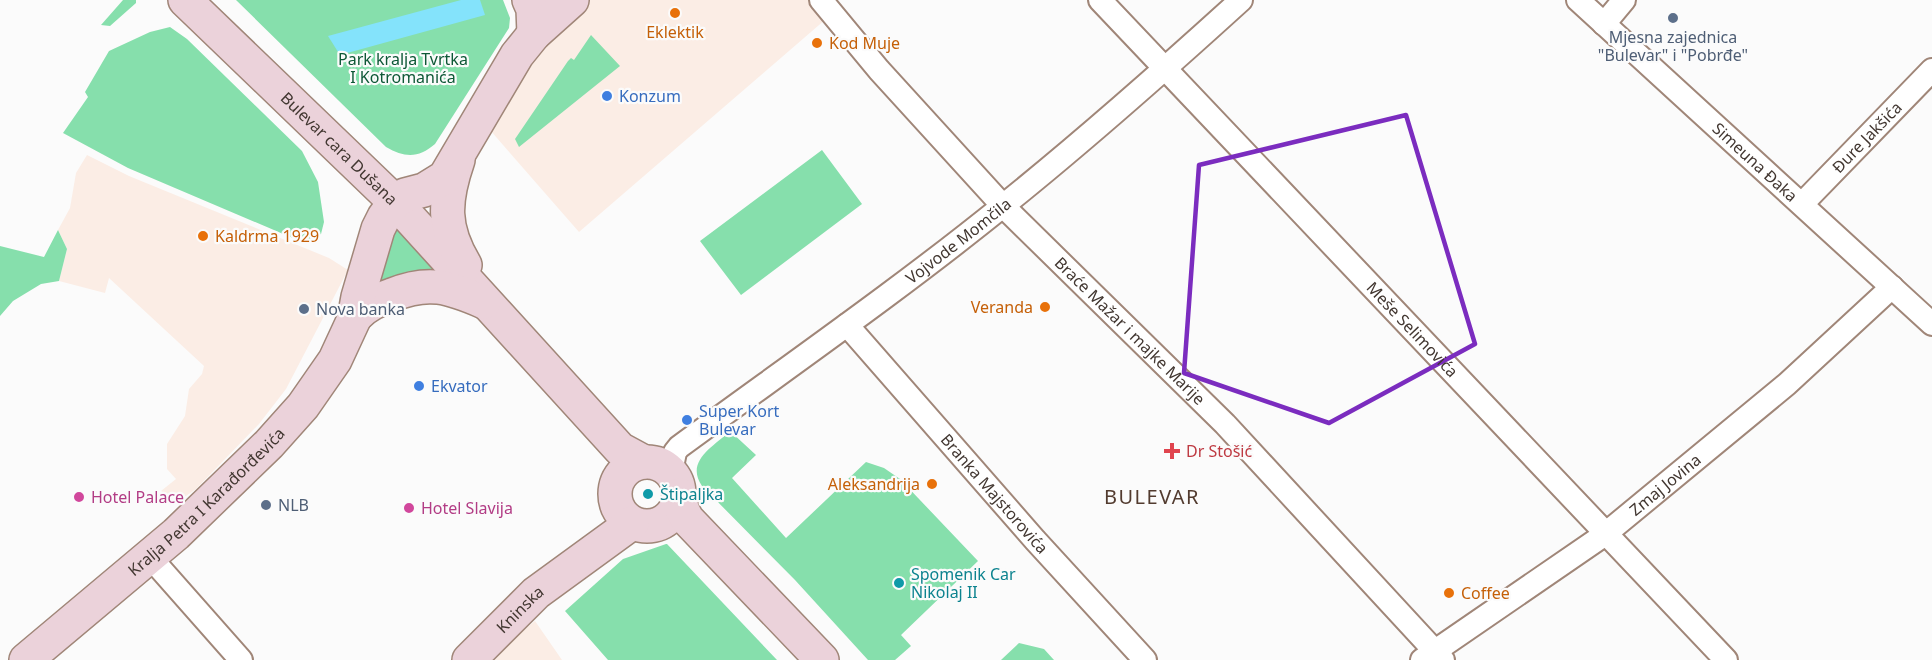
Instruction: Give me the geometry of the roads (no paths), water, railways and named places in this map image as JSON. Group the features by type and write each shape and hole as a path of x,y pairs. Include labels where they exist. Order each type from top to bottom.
{"main road":[{"path":"529,0 533,9 534,34"},
{"path":"395,202 405,195 439,182 458,158 517,55 534,34 572,0"},
{"name":"Bulevar cara Dušana","path":"185,1 332,139 395,202 822,660"},
{"name":"Bulevar cara Dušana","path":"458,158 446,220 454,247 487,303"},
{"name":"Kralja Petra I Karađorđevića","path":"26,660 176,534 269,444 303,406 335,360 356,316 358,297 378,229 395,202"},
{"name":"Kralja Petra I Karađorđevića","path":"356,316 375,301 415,286 454,289 487,303"},
{"path":"656,484 650,526 625,516 615,491 656,484"},
{"name":"Kninska","path":"469,660 536,593 575,564 625,516"}],"street":[{"name":"Braće Mažar i majke Marije","path":"820,0 879,70 1003,206 1225,424 1349,556 1432,657"},
{"name":"Meše Selimovića","path":"1100,0 1604,535 1726,660"},
{"name":"Vojvode Momčila","path":"656,484 679,447 847,325 1003,206 1165,69 1241,0"},
{"name":"Simeuna Đaka","path":"1578,0 1932,324"},
{"path":"1604,24 1624,0"},
{"name":"Đure Jakšića","path":"1802,204 1932,70"},
{"name":"Zmaj Jovina","path":"1432,657 1604,535 1787,384 1892,287"},
{"name":"Branka Majstorovića","path":"847,325 1020,524 1145,660"},
{"path":"150,557 241,660"}],"water":[{"path":"461,0 480,0 485,15 340,55 328,36"}],"place":[{"name":"Eklektik","path":"675,13"},
{"name":"Mjesna zajednica \"Bulevar\" i \"Pobrđe\"","path":"1673,18"},
{"name":"Kod Muje","path":"817,43"},
{"name":"Konzum","path":"607,96"},
{"name":"Kaldrma 1929","path":"203,236"},
{"name":"Veranda","path":"1045,307"},
{"name":"Nova banka","path":"304,309"},
{"name":"Ekvator","path":"419,386"},
{"name":"Super Kort Bulevar","path":"687,420"},
{"name":"Dr Stošić","path":"1172,451"},
{"name":"Aleksandrija","path":"932,484"},
{"name":"Štipaljka","path":"648,494"},
{"name":"Hotel Palace","path":"79,497"},
{"name":"NLB","path":"266,505"},
{"name":"Hotel Slavija","path":"409,508"},
{"name":"Spomenik Car Nikolaj II","path":"899,583"},
{"name":"Coffee","path":"1449,593"}],"district":[{"name":"BULEVAR","path":"1152,496"}],"park label":[{"name":"Park kralja Tvrtka I Kotromanića","path":"403,68"}]}
